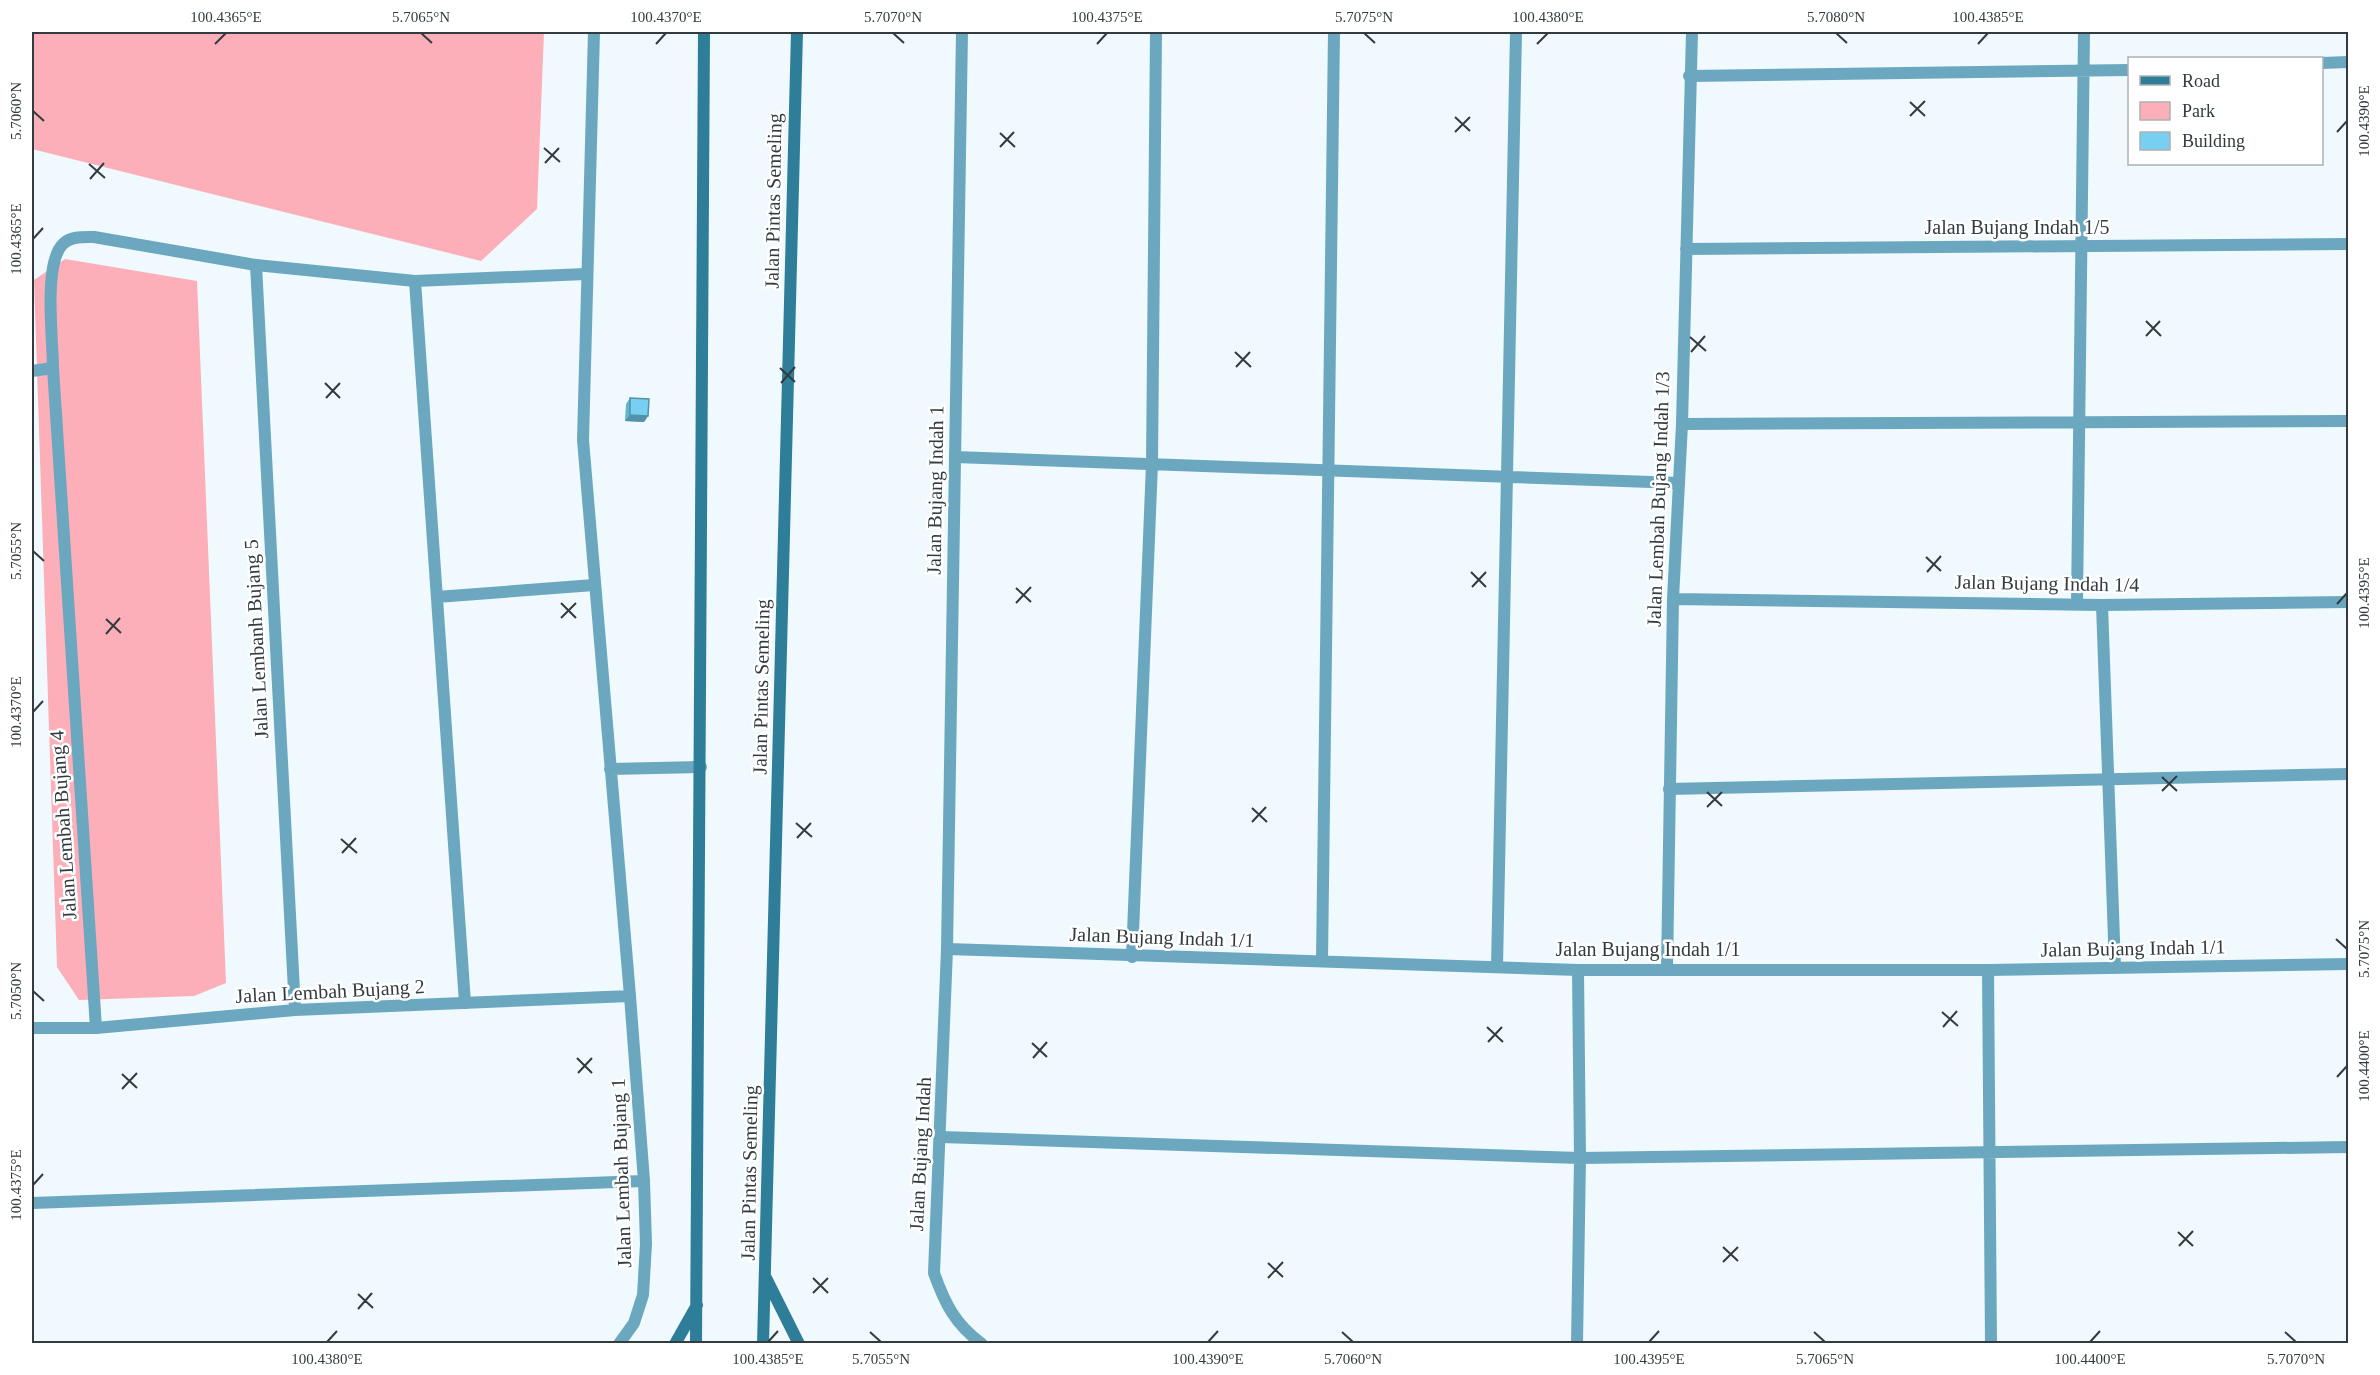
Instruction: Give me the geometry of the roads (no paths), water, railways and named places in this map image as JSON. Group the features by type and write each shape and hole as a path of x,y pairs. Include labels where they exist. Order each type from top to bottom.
{"main road":[{"path":"696,1344 704,32"},
{"name":"Jalan Pintas Semeling","path":"763,1344 797,32"},
{"path":"765,1277 799,1344"},
{"path":"675,1344 698,1302"}],"street":[{"name":"Jalan Lembah Bujang 1","path":"594,32 583,440 644,1181 644,1295 634,1323 619,1344"},
{"name":"Jalan Bujang Indah 1","path":"947,949 962,32"},
{"path":"1132,957 1152,464 1156,32"},
{"path":"1322,961 1334,32"},
{"path":"1497,968 1516,32"},
{"name":"Jalan Lembah Bujang Indah 1/3","path":"1667,968 1674,599 1682,424 1689,76 1692,32"},
{"path":"2077,603 2080,246 2085,192 2084,32"},
{"path":"2323,63 2349,62"},
{"path":"1689,76 2128,70"},
{"name":"Jalan Lembah Bujang 4","path":"96,1028 53,368 51,275 54,257 63,243 73,238 94,237 256,265"},
{"name":"Jalan Bujang Indah 1/5","path":"1686,249 2349,244"},
{"path":"256,265 415,281 586,274"},
{"name":"Jalan Lembanh Bujang 5","path":"256,265 295,1010"},
{"path":"415,281 465,1003"},
{"path":"32,371 53,368"},
{"path":"1682,424 2349,421"},
{"path":"955,457 1679,483"},
{"path":"437,597 594,585"},
{"name":"Jalan Bujang Indah 1/4","path":"1674,599 2102,605 2349,602"},
{"path":"2102,605 2115,967"},
{"path":"610,769 701,767"},
{"path":"1669,789 2349,774"},
{"name":"Jalan Bujang Indah 1/1","path":"947,949 1132,957 1578,970 1667,968 1988,970 2349,964"},
{"name":"Jalan Bujang Indah","path":"947,949 934,1273 946,1306 967,1332 982,1344"},
{"path":"1576,1344 1580,1158 1578,970"},
{"path":"1988,970 1991,1344"},
{"name":"Jalan Lembah Bujang 2","path":"32,1028 96,1028 295,1010 630,996"},
{"path":"941,1137 1580,1158 2349,1147"},
{"path":"32,1203 644,1181"}]}
